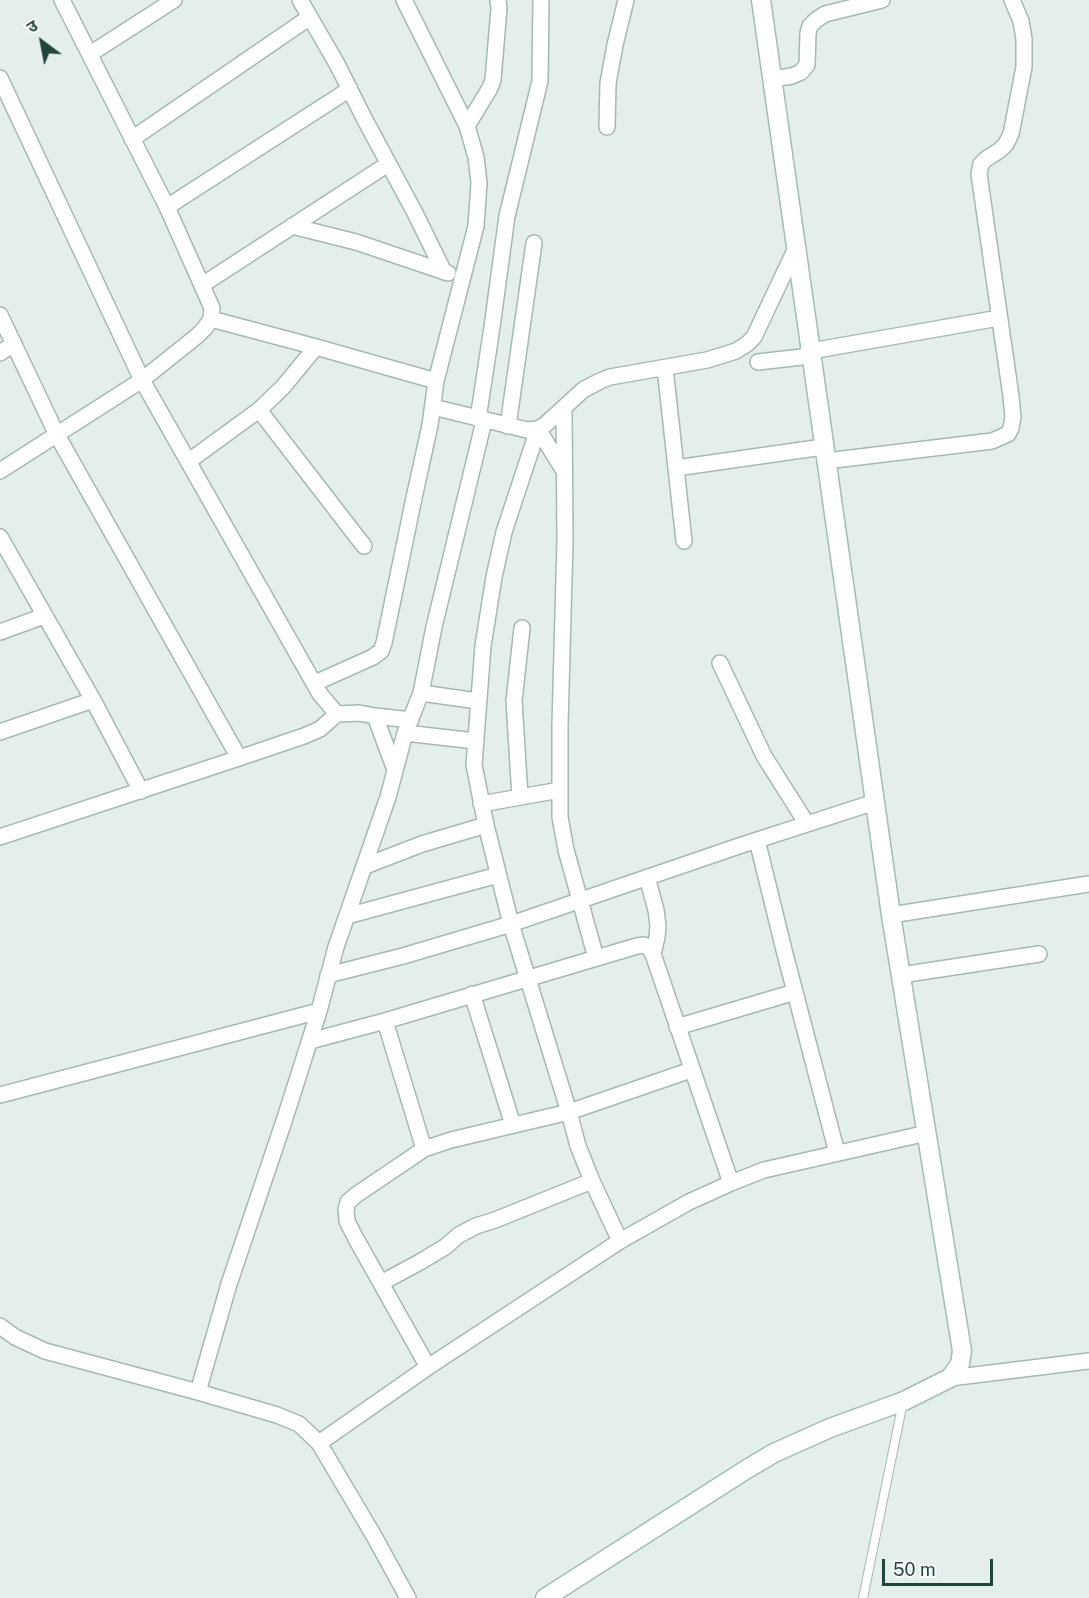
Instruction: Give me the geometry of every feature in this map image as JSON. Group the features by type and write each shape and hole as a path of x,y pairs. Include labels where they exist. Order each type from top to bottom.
{"street":[{"path":"0,471 142,380 197,336 206,328 211,319 212,308 167,207 62,0"},
{"path":"90,54 174,0"},
{"path":"300,0 337,64 444,272"},
{"path":"315,684 373,657 381,651 384,643 430,425 436,381 476,226 480,183 472,139 404,0"},
{"path":"467,126 493,80 498,0"},
{"path":"198,1392 229,1284 310,1041 336,946 365,866 408,726 421,693 481,420 507,216 540,81 541,0"},
{"path":"607,127 608,83 626,0"},
{"path":"760,0 891,915 962,1352 960,1364 950,1378"},
{"path":"772,79 792,76 801,72 807,65 808,33 810,26 816,20 825,14 882,0"},
{"path":"676,468 992,441 1008,434 1013,417 1012,407 979,174 981,164 1006,144 1011,134 1022,78 1024,39 1021,21 1012,0"},
{"path":"132,139 310,17"},
{"path":"0,78 142,380 320,693 337,714"},
{"path":"167,207 350,89"},
{"path":"202,285 388,164"},
{"path":"292,226 356,242 462,278"},
{"path":"508,426 534,243"},
{"path":"433,407 527,430 538,429 584,390 610,377 726,355 747,344 754,337 796,248"},
{"path":"0,315 57,435 239,758"},
{"path":"758,362 802,357 811,351 999,318"},
{"path":"211,319 436,381"},
{"path":"0,353 14,344"},
{"path":"189,461 259,410 283,387 316,347"},
{"path":"664,368 684,541"},
{"path":"564,408 565,542 560,817 579,901 596,958"},
{"path":"259,410 364,546"},
{"path":"538,429 564,471"},
{"path":"538,429 504,532 494,577 483,646 474,765 498,875 526,978 578,1146 620,1241"},
{"path":"0,537 93,700 141,790"},
{"path":"0,632 44,616"},
{"path":"520,797 514,701 522,628"},
{"path":"720,663 764,756 807,824"},
{"path":"421,693 478,701"},
{"path":"0,732 93,700"},
{"path":"0,837 304,736 320,729 337,714 359,713 375,716 475,741"},
{"path":"375,716 396,770"},
{"path":"481,804 560,790"},
{"path":"328,975 403,956 511,924 875,802"},
{"path":"365,866 422,844 486,825"},
{"path":"757,840 837,1153"},
{"path":"347,916 498,875"},
{"path":"647,877 658,927 653,954"},
{"path":"891,915 1089,884"},
{"path":"310,1041 644,945 653,954 730,1183"},
{"path":"901,975 1039,954"},
{"path":"677,1027 795,992"},
{"path":"472,994 513,1125"},
{"path":"0,1095 319,1011"},
{"path":"385,1020 424,1149"},
{"path":"429,1367 347,1221 348,1202 424,1149 451,1140 569,1112 692,1070"},
{"path":"319,1443 429,1367 620,1241 689,1202 764,1170 927,1133"},
{"path":"381,1284 476,1226 592,1181"},
{"path":"0,1326 15,1337 45,1351 198,1392 277,1415 299,1424 319,1443 408,1598"},
{"path":"545,1598 774,1453 830,1428 904,1401 950,1378 1089,1361"}],"lane":[{"path":"863,1598 904,1401"}]}
